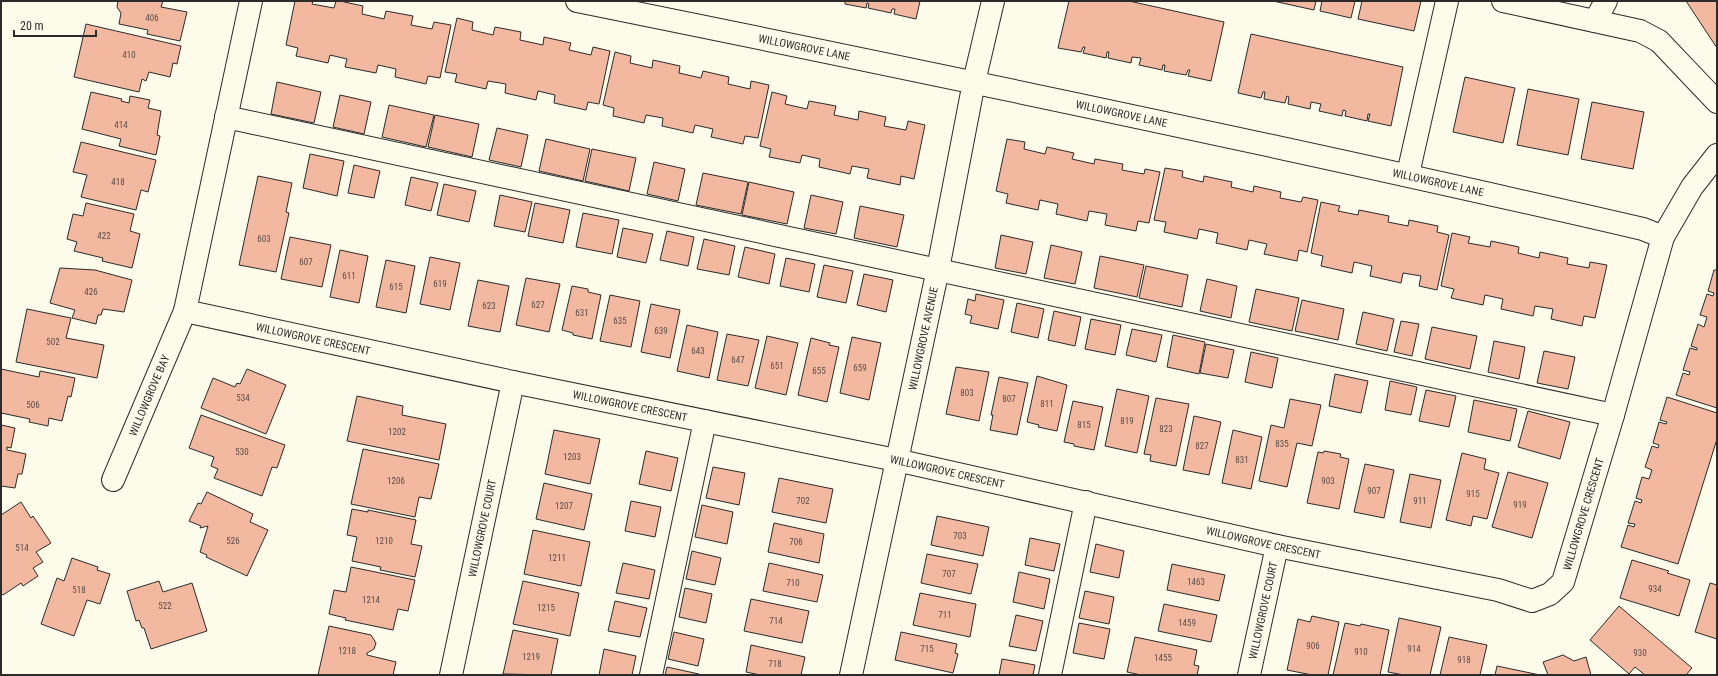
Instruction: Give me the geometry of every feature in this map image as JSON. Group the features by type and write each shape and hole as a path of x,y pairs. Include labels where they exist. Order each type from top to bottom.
{"street":[{"path":"185,311 251,1"},
{"name":"WILLOWGROVE LANE","path":"577,1 974,82 1408,174 1643,229 1663,238"},
{"name":"WILLOWGROVE AVENUE","path":"851,675 938,269 974,82 993,1"},
{"path":"1408,174 1447,1"},
{"path":"1503,1 1640,31 1659,41 1717,102"},
{"path":"1595,21 1606,1"},
{"path":"226,117 1613,415"},
{"name":"WILLOWGROVE CRESCENT","path":"185,311 513,382 896,460 1277,546 1498,590 1532,602 1550,594 1563,582 1613,415 1663,238 1692,187 1717,154"},
{"name":"WILLOWGROVE BAY","path":"113,480 185,311"},
{"name":"WILLOWGROVE COURT","path":"451,675 513,382"},
{"path":"651,675 705,421"},
{"path":"1050,675 1086,502"},
{"name":"WILLOWGROVE COURT","path":"1249,675 1277,546"}],"building":[{"path":"118,1 163,1 161,7 187,12 180,41 147,34 148,30 119,24 121,13 117,7"},
{"path":"295,1 313,1 312,4 334,8 336,1 340,1 363,6 362,14 384,19 386,11 413,16 411,25 432,29 434,22 451,25 440,78 428,76 426,84 395,77 396,69 378,65 376,73 345,67 347,59 330,55 328,63 296,56 298,48 286,45"},
{"path":"845,1 920,1 916,19 894,14 895,9 892,9 891,13 868,8 869,4 867,3 866,8 845,4"},
{"path":"1069,1 1129,1 1224,22 1211,81 1188,76 1190,70 1188,70 1186,75 1164,71 1165,65 1163,65 1162,70 1139,65 1141,58 1132,57 1131,63 1108,58 1109,52 1107,52 1106,58 1083,53 1085,47 1083,47 1081,52 1058,48"},
{"path":"1273,1 1316,1 1314,10"},
{"path":"1322,1 1355,1 1351,18 1320,11"},
{"path":"1362,1 1421,1 1414,31 1358,19"},
{"path":"1686,1 1717,1 1717,48"},
{"path":"457,18 473,22 472,30 493,35 495,27 521,32 520,40 543,45 544,37 571,43 569,50 591,55 593,47 610,51 599,104 588,102 586,110 554,103 555,95 538,91 536,100 505,93 506,84 488,81 486,89 455,82 457,74 445,72"},
{"path":"86,24 181,46 177,64 173,63 170,77 149,72 146,81 142,79 139,92 74,77"},
{"path":"1251,34 1403,67 1391,126 1368,121 1370,114 1368,114 1367,121 1345,116 1346,111 1343,110 1342,116 1319,111 1321,104 1311,102 1310,109 1288,104 1289,97 1287,96 1285,103 1264,99 1265,92 1263,92 1261,98 1238,93"},
{"path":"615,52 631,56 630,63 652,68 653,60 680,66 679,73 701,78 703,71 729,77 728,84 750,89 751,81 769,85 758,138 745,136 743,144 711,137 713,129 695,125 693,133 662,126 663,118 646,115 644,123 613,116 614,108 603,105"},
{"path":"1465,77 1515,88 1503,143 1453,132"},
{"path":"277,82 321,92 314,123 271,114"},
{"path":"1528,89 1579,99 1568,155 1517,145"},
{"path":"91,92 122,99 121,101 129,103 130,96 150,100 148,108 161,111 157,135 160,136 156,155 119,146 121,139 82,129"},
{"path":"772,92 787,96 785,104 807,109 809,101 836,106 834,115 858,120 859,111 886,117 884,126 906,130 908,121 925,125 914,179 901,176 900,185 867,178 869,169 852,166 850,174 819,167 820,159 802,155 800,163 769,157 771,149 760,146"},
{"path":"340,95 371,102 364,134 333,127"},
{"path":"1592,102 1644,112 1633,169 1581,159"},
{"path":"389,105 434,115 426,147 382,137"},
{"path":"435,115 479,124 472,157 428,147"},
{"path":"497,128 528,135 521,167 489,160"},
{"path":"546,139 590,149 583,181 539,171"},
{"path":"1007,139 1025,142 1024,149 1045,154 1047,147 1074,153 1072,159 1094,164 1095,159 1123,164 1122,170 1144,174 1145,169 1160,172 1149,223 1138,221 1136,231 1105,225 1107,214 1089,211 1087,221 1056,214 1058,204 1040,200 1038,210 1006,203 1008,194 996,191"},
{"path":"81,142 156,160 148,192 141,190 136,210 81,197 87,175 73,172"},
{"path":"592,149 636,158 629,191 585,181"},
{"path":"310,154 344,161 337,196 303,188"},
{"path":"654,162 685,169 678,201 647,194"},
{"path":"354,165 380,171 374,198 348,193"},
{"path":"1165,168 1183,171 1182,177 1203,182 1204,176 1232,182 1231,187 1253,192 1254,186 1281,192 1280,198 1301,202 1303,197 1318,200 1307,252 1299,250 1297,261 1264,254 1267,244 1249,240 1247,250 1216,243 1218,233 1199,229 1197,239 1164,232 1166,222 1154,220"},
{"path":"703,173 748,182 741,214 696,205"},
{"path":"258,176 292,183 286,212 289,213 276,272 239,265"},
{"path":"411,177 438,183 431,211 405,205"},
{"path":"749,182 794,192 787,224 742,215"},
{"path":"444,184 476,191 469,222 437,215"},
{"path":"500,195 532,202 525,232 494,226"},
{"path":"811,195 843,202 836,234 804,228"},
{"path":"1321,202 1340,206 1338,211 1358,215 1359,210 1389,216 1388,222 1408,226 1409,220 1438,226 1437,232 1449,235 1437,290 1419,286 1421,276 1403,273 1401,283 1370,276 1372,266 1354,262 1352,273 1321,266 1323,256 1311,253"},
{"path":"86,203 134,214 130,231 140,234 132,268 102,261 103,258 74,251 77,242 67,239 73,214 83,216"},
{"path":"535,203 570,210 563,243 528,236"},
{"path":"860,206 904,215 897,247 854,238"},
{"path":"583,213 619,220 612,254 576,247"},
{"path":"623,228 653,234 646,263 617,257"},
{"path":"667,231 694,237 688,266 660,260"},
{"path":"1452,233 1470,237 1468,243 1490,247 1491,241 1519,247 1518,253 1539,258 1540,252 1568,258 1567,264 1589,268 1590,262 1607,265 1595,318 1584,316 1582,326 1551,319 1553,309 1535,306 1533,316 1501,309 1503,299 1485,295 1483,305 1451,298 1454,289 1441,286"},
{"path":"1001,235 1033,242 1026,274 995,268"},
{"path":"290,237 331,245 322,287 281,279"},
{"path":"704,239 735,246 729,275 697,269"},
{"path":"1051,245 1082,252 1075,284 1044,278"},
{"path":"745,247 775,254 769,284 738,277"},
{"path":"340,250 368,256 359,303 330,297"},
{"path":"1100,256 1144,265 1137,297 1094,288"},
{"path":"430,257 460,263 450,310 420,304"},
{"path":"786,258 815,264 809,292 780,286"},
{"path":"386,260 415,266 406,313 376,307"},
{"path":"824,265 853,271 846,303 817,297"},
{"path":"1146,266 1188,275 1182,307 1139,298"},
{"path":"60,268 95,270 132,280 124,312 103,309 101,315 98,315 96,324 72,318 75,310 50,303"},
{"path":"1714,270 1717,270 1717,408 1676,395 1683,373 1689,375 1690,372 1683,370 1690,348 1697,350 1697,348 1691,346 1698,324 1704,327 1707,317 1700,315 1707,294 1713,296 1714,293 1708,291"},
{"path":"864,274 893,280 886,312 857,305"},
{"path":"526,278 560,284 549,332 516,325"},
{"path":"1207,279 1237,286 1231,318 1200,311"},
{"path":"478,280 509,286 500,332 468,326"},
{"path":"572,286 588,289 588,292 601,295 592,339 573,335 573,333 562,330"},
{"path":"1256,289 1299,298 1292,331 1249,322"},
{"path":"976,294 1004,300 998,329 970,323 972,316 965,314 968,299 975,301"},
{"path":"610,295 640,301 631,347 600,341"},
{"path":"1302,300 1344,309 1338,340 1295,331"},
{"path":"1017,303 1044,309 1038,338 1011,332"},
{"path":"651,304 680,310 670,358 641,352"},
{"path":"27,309 71,318 66,338 104,345 97,378 16,362"},
{"path":"1054,311 1081,317 1075,346 1048,340"},
{"path":"1363,312 1394,319 1387,351 1356,344"},
{"path":"1091,319 1121,325 1115,355 1085,349"},
{"path":"1401,321 1419,324 1412,356 1394,352"},
{"path":"687,325 718,332 709,378 677,371"},
{"path":"1432,327 1477,336 1470,369 1425,359"},
{"path":"1132,329 1162,335 1156,362 1126,355"},
{"path":"727,334 759,340 748,386 717,380"},
{"path":"1173,335 1205,342 1199,374 1167,367"},
{"path":"767,336 798,343 786,395 755,388"},
{"path":"852,337 881,343 869,400 840,393"},
{"path":"811,338 839,347 827,402 798,395"},
{"path":"1494,341 1525,347 1519,379 1488,372"},
{"path":"1206,344 1234,350 1228,378 1200,373"},
{"path":"1544,351 1575,357 1568,389 1537,383"},
{"path":"1251,352 1278,358 1272,388 1245,382"},
{"path":"956,367 989,372 979,421 946,414"},
{"path":"1,369 39,377 40,371 75,378 71,397 68,396 62,421 49,418 48,426 29,422 30,419 1,413"},
{"path":"247,369 286,385 266,434 201,408 213,378 235,387 237,383 240,384"},
{"path":"1335,374 1368,381 1361,413 1329,406"},
{"path":"1037,376 1067,385 1057,431 1038,427 1039,425 1027,422"},
{"path":"999,377 1028,383 1017,435 990,430 993,415 991,415"},
{"path":"1390,381 1417,387 1411,415 1385,410"},
{"path":"1117,389 1149,396 1137,453 1105,446"},
{"path":"1426,390 1456,396 1449,427 1419,421"},
{"path":"357,396 403,406 402,415 446,424 439,460 347,441"},
{"path":"1667,397 1717,413 1717,439 1678,564 1621,547 1628,525 1634,527 1635,524 1628,523 1635,501 1641,503 1642,500 1636,498 1642,477 1649,479 1652,470 1645,467 1652,446 1658,448 1659,445 1653,443 1659,422 1666,424 1667,422 1660,420"},
{"path":"1156,398 1189,404 1176,466 1150,461 1151,455 1144,454"},
{"path":"1290,399 1321,405 1312,446 1297,443 1287,487 1259,481 1271,425 1284,428"},
{"path":"1474,400 1517,409 1510,441 1468,432"},
{"path":"1073,401 1103,407 1094,450 1074,446 1074,444 1064,442"},
{"path":"1528,411 1570,422 1560,459 1518,447"},
{"path":"201,415 285,445 277,468 272,467 262,496 214,478 218,469 211,466 214,457 189,448"},
{"path":"1194,416 1221,422 1209,475 1183,470"},
{"path":"1,425 15,428 11,448 7,447 7,450 26,454 22,474 18,474 15,488 1,486"},
{"path":"554,430 600,439 590,484 545,474"},
{"path":"1233,430 1262,437 1251,489 1222,483"},
{"path":"363,449 439,464 431,499 419,497 415,517 351,504"},
{"path":"646,451 678,458 671,491 639,484"},
{"path":"1324,451 1341,454 1340,457 1349,459 1339,509 1307,503 1318,452 1323,453"},
{"path":"1462,453 1486,459 1484,469 1499,473 1487,519 1473,516 1471,526 1446,520"},
{"path":"1365,464 1394,470 1384,518 1354,512"},
{"path":"713,467 745,473 739,505 706,498"},
{"path":"1508,472 1548,483 1532,538 1492,527"},
{"path":"1410,474 1441,480 1431,528 1400,522"},
{"path":"779,478 833,489 826,523 772,512"},
{"path":"544,483 592,494 584,530 536,519"},
{"path":"207,492 253,514 250,522 268,530 247,576 206,557 207,555 200,552 208,526 200,528 201,526 189,521 198,503 201,504"},
{"path":"631,501 661,507 655,537 625,531"},
{"path":"21,502 31,518 33,516 51,543 36,552 43,562 33,568 38,576 23,586 21,583 3,595 1,593 1,515"},
{"path":"702,505 733,512 727,544 695,537"},
{"path":"352,509 368,512 368,510 416,520 411,544 422,546 415,577 380,570 381,567 352,561 357,537 347,535"},
{"path":"937,516 989,527 983,556 931,545"},
{"path":"774,523 824,534 819,563 768,552"},
{"path":"533,530 590,542 581,586 524,574"},
{"path":"1030,538 1060,544 1054,571 1025,565"},
{"path":"1096,544 1124,551 1119,578 1090,572"},
{"path":"692,551 721,558 715,585 686,579"},
{"path":"927,554 978,564 971,594 921,583"},
{"path":"72,558 98,567 97,570 110,574 100,604 87,600 74,636 41,624 57,578 64,581"},
{"path":"1632,560 1669,571 1667,573 1690,580 1679,616 1620,598"},
{"path":"623,563 655,570 649,599 616,593"},
{"path":"769,563 823,575 817,602 763,591"},
{"path":"1172,564 1225,575 1219,601 1167,590"},
{"path":"351,567 415,580 408,611 398,609 393,630 345,620 346,618 329,614 334,590 346,592"},
{"path":"1019,572 1050,579 1044,609 1013,602"},
{"path":"159,581 163,592 192,583 207,631 151,649 144,628 142,628 139,620 136,621 127,591"},
{"path":"523,581 579,593 570,636 513,624"},
{"path":"1710,583 1717,585 1717,639 1695,632"},
{"path":"685,588 712,594 706,623 679,617"},
{"path":"1085,591 1114,597 1109,624 1079,618"},
{"path":"920,593 976,604 970,637 913,625"},
{"path":"751,599 809,611 802,643 744,631"},
{"path":"615,601 647,608 640,637 608,631"},
{"path":"1164,604 1217,615 1211,642 1158,631"},
{"path":"1619,606 1692,668 1686,675 1645,675 1635,667 1629,674 1590,640"},
{"path":"1016,615 1043,621 1036,651 1009,646"},
{"path":"1312,616 1339,622 1328,675 1312,675 1287,670 1298,619 1310,622"},
{"path":"1399,618 1441,627 1430,675 1404,675 1388,672"},
{"path":"1079,623 1110,629 1104,659 1073,653"},
{"path":"1345,623 1360,626 1361,624 1389,630 1380,675 1333,675"},
{"path":"329,626 371,635 376,643 374,649 367,653 367,655 396,662 393,675 318,675"},
{"path":"513,630 558,639 551,675 503,674"},
{"path":"674,632 704,639 698,666 668,659"},
{"path":"901,632 957,644 955,653 958,654 953,673 895,660"},
{"path":"1135,637 1197,650 1194,665 1199,666 1197,675 1141,675 1127,672"},
{"path":"1449,637 1487,645 1480,675 1440,675"},
{"path":"751,645 805,657 801,675 760,675 746,672"},
{"path":"604,649 636,656 632,675 599,675"},
{"path":"1563,655 1574,661 1586,657 1591,675 1548,675 1543,662"},
{"path":"1002,659 1035,665 1033,675 999,675"},
{"path":"1497,666 1540,675 1495,675"},
{"path":"667,667 699,674 699,675 665,675"}]}
